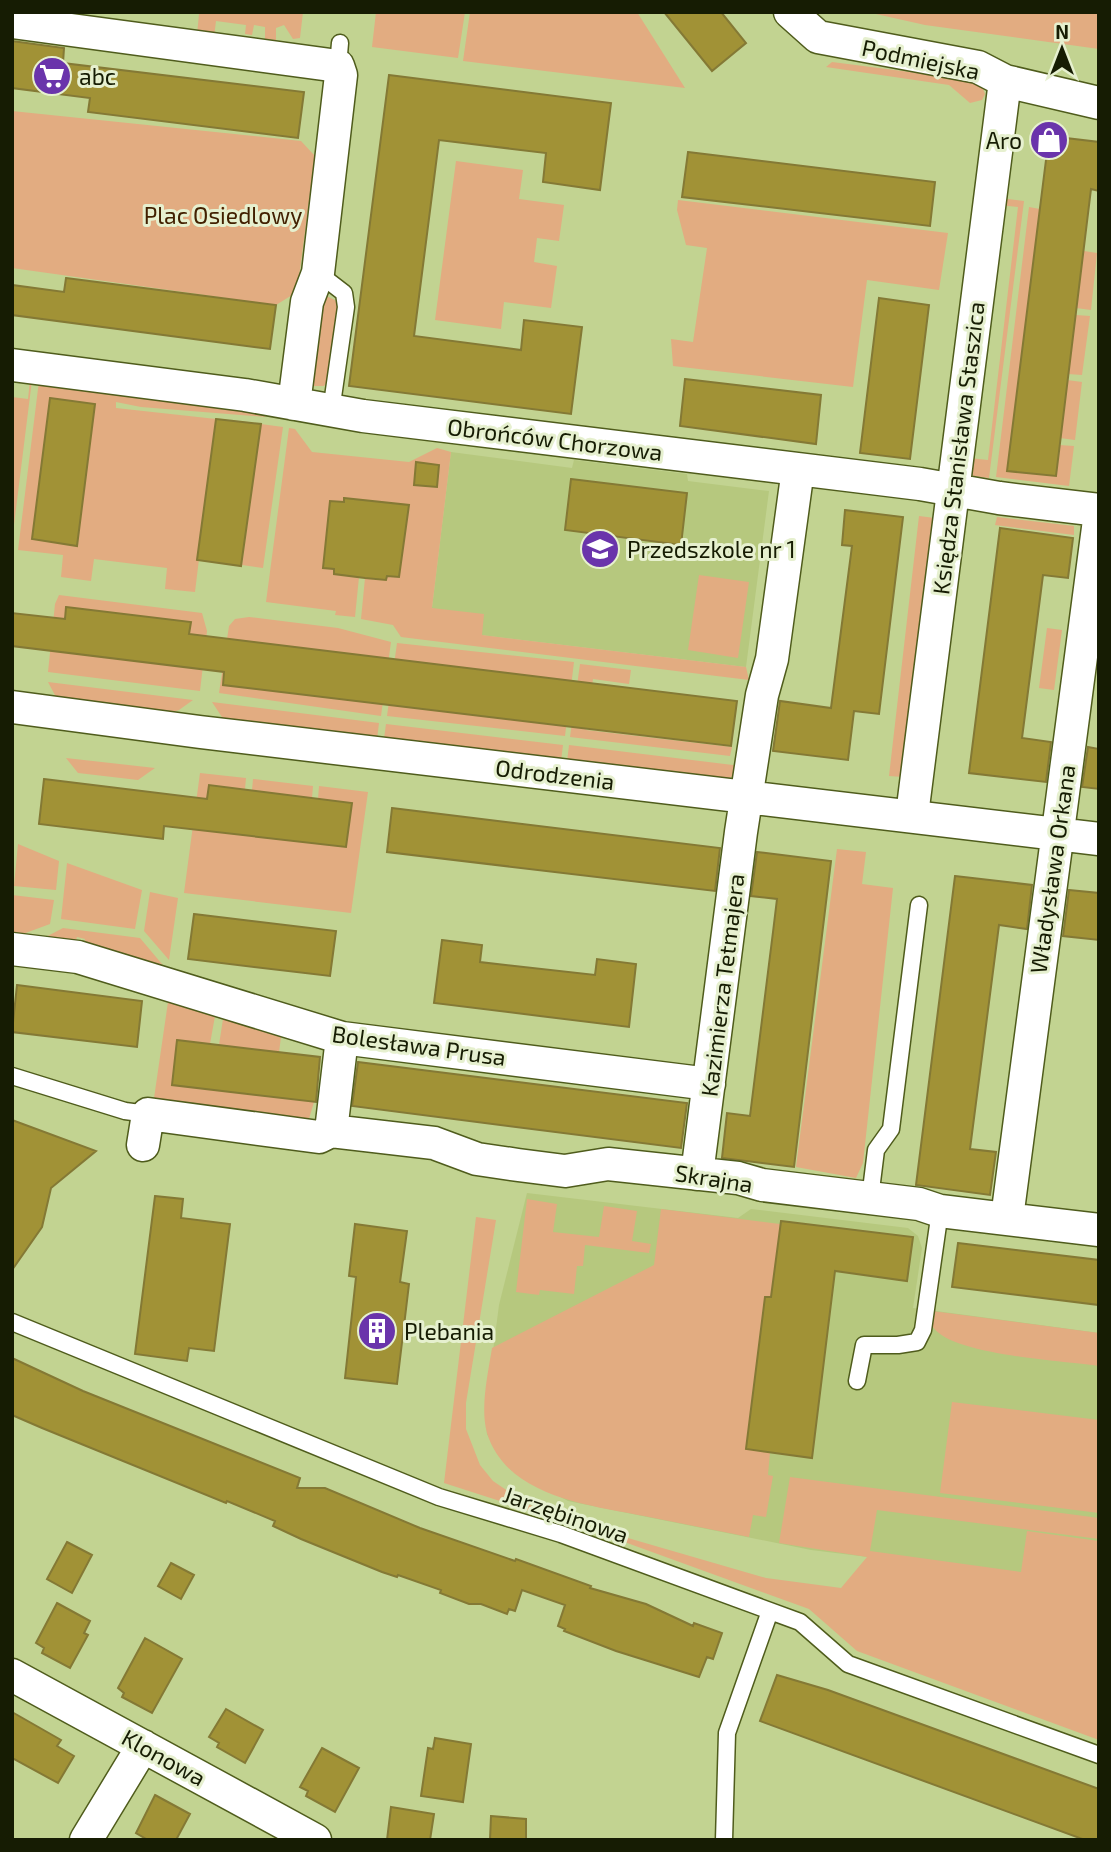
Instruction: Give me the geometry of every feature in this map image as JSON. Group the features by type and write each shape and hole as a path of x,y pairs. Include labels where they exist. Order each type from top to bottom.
{"street":[{"name":"Podmiejska","path":"790,12 818,37 978,67 1005,81 1099,103"},
{"path":"12,22 321,61 339,55 341,75 318,272 307,302 294,404"},
{"name":"Księdza Stanisława Staszica","path":"912,815 1005,81"},
{"name":"Obrońców Chorzowa","path":"12,365 331,411 798,469 1099,510"},
{"name":"Kazimierza Tetmajera","path":"697,1174 762,695 772,659 798,469"},
{"name":"Władysława Orkana","path":"1007,1218 1099,520"},
{"name":"Odrodzenia","path":"12,706 200,732 1099,839"},
{"name":"Bolesława Prusa","path":"12,949 78,957 342,1038 709,1084"},
{"path":"331,1130 342,1038"},
{"path":"144,1145 148,1114"},
{"name":"Skrajna","path":"148,1114 319,1137 331,1130 434,1143 477,1159 565,1171 608,1164 697,1174 919,1205 940,1212 1099,1230"},
{"name":"Klonowa","path":"12,1675 315,1840"},
{"path":"86,1840 144,1746"}],"lane":[{"path":"318,272 344,293 346,307 331,411"},
{"path":"870,1198 876,1150 891,1129 919,905"},
{"path":"12,1076 125,1111 148,1114"},
{"path":"857,1381 864,1345 917,1342 924,1320 940,1212"},
{"name":"Jarzębinowa","path":"12,1322 439,1497 561,1534 770,1611 809,1628 848,1664 1099,1755"},
{"path":"724,1840 727,1733 770,1611"}],"shaded area":[{"name":"Przedszkole nr 1","path":"451,452 572,468 574,460 687,474 688,481 769,491 746,667 481,635 432,608"},
{"path":"527,1193 738,1218 751,1209 908,1228 918,1236 922,1248 913,1308 1099,1333 1099,1585 811,1550 568,1501 511,1470 497,1453 487,1434 485,1412 499,1305"}],"green space":[{"path":"189,12 303,12 300,38 293,39 284,25 276,28 276,40 265,39 265,27 254,25 252,35 245,34 246,25 216,21 214,37 197,35 199,14"},
{"path":"376,12 465,12 458,58 372,47"},
{"path":"470,12 637,12 685,88 463,61"},
{"path":"867,12 1099,12 1099,49 925,25"},
{"path":"832,62 980,81 985,94 982,100 970,103 949,85 826,67"},
{"name":"Plac Osiedlowy","path":"12,111 301,141 315,156 297,292 276,305 12,268"},
{"path":"456,161 523,170 519,199 564,205 559,241 537,238 534,262 557,266 551,308 504,302 501,329 435,320"},
{"path":"1000,198 1024,201 989,478 973,476 969,458 988,460 1018,207 999,205"},
{"path":"678,200 948,233 939,290 867,280 853,387 673,366 671,339 693,342 707,248 686,245 677,210"},
{"path":"1029,207 1040,209 1059,445 1074,446 1069,486 996,477"},
{"path":"1084,251 1097,253 1091,310 1076,308"},
{"path":"326,296 335,300 339,308 329,379 324,386 311,386 313,309"},
{"path":"1076,315 1090,316 1082,375 1068,374"},
{"path":"32,380 12,541 12,397 28,399"},
{"path":"1067,380 1082,382 1075,440 1060,438"},
{"path":"39,381 253,409 266,417 141,407 116,402 116,408 216,419 195,592 165,589 167,568 94,559 91,581 61,577 63,555 18,550"},
{"path":"261,424 283,427 263,568 242,565"},
{"path":"289,428 295,429 312,452 409,462 437,448 451,452 432,608 484,614 482,635 746,667 749,680 401,637 393,625 361,619 365,578 386,580 387,576 399,576 408,511 396,504 344,498 344,502 330,501 323,567 334,569 334,574 359,577 355,617 335,615 336,611 266,602"},
{"path":"919,516 935,518 903,777 889,776"},
{"path":"997,517 1074,526 1074,535 995,525"},
{"path":"699,575 749,582 738,658 688,650"},
{"path":"59,595 202,613 207,631 200,691 48,672 55,604"},
{"path":"249,617 338,628 391,642 381,716 219,693 229,626 235,619"},
{"path":"1047,628 1062,630 1054,690 1039,688"},
{"path":"397,643 574,662 565,736 387,716"},
{"path":"580,664 631,670 629,684 593,679 586,730 732,747 730,756 570,737"},
{"path":"48,682 193,700 179,710 166,714 57,699"},
{"path":"212,702 379,723 377,739 224,720"},
{"path":"386,724 563,745 561,761 384,739"},
{"path":"569,745 741,766 735,775 725,780 567,762"},
{"path":"66,758 155,768 138,780 78,773"},
{"path":"200,773 246,778 245,789 209,785 203,830 351,803 318,799 319,786 368,792 351,913 184,893"},
{"path":"253,779 313,786 312,798 252,790"},
{"path":"18,844 59,861 56,890 14,886"},
{"path":"837,849 866,852 862,884 893,888 863,1163 856,1178 796,1167"},
{"path":"67,863 142,890 135,929 61,919"},
{"path":"150,892 178,898 169,960 144,931"},
{"path":"12,895 54,900 50,924 12,938"},
{"path":"63,928 140,938 167,970 84,947 85,939 77,937 74,946 40,940"},
{"path":"168,1002 215,1016 210,1044 177,1040 172,1085 314,1102 308,1122 153,1105"},
{"path":"223,1019 281,1037 279,1052 219,1045"},
{"path":"527,1199 557,1204 553,1232 599,1237 604,1206 637,1211 632,1241 651,1244 649,1253 585,1245 583,1266 577,1266 574,1294 540,1290 539,1295 516,1292"},
{"path":"661,1209 780,1224 775,1297 765,1297 746,1449 770,1452 768,1475 773,1476 766,1517 753,1515 749,1537 575,1502 552,1494 512,1471 497,1454 487,1433 484,1402 492,1348 654,1265"},
{"path":"476,1217 496,1220 466,1403 466,1429 480,1465 493,1481 527,1504 590,1527 766,1578 841,1588 867,1557 779,1543 790,1477 1099,1518 1099,1539 877,1510 870,1551 1021,1572 1027,1531 1099,1541 1099,1740 857,1651 809,1609 608,1536 444,1483"},
{"path":"932,1311 1099,1333 1099,1366 1010,1355 962,1344 944,1337 933,1327"},
{"path":"952,1402 1099,1420 1099,1513 940,1493"}],"building":[{"path":"664,12 721,12 746,43 712,71"},
{"path":"12,41 64,48 63,63 304,92 298,138 88,112 90,98 12,88"},
{"path":"389,75 611,103 600,190 543,182 546,153 439,140 414,336 521,350 524,320 582,327 571,414 349,386"},
{"path":"1049,136 1099,142 1099,191 1091,189 1056,476 1007,471"},
{"path":"688,152 935,182 930,226 682,197"},
{"path":"66,278 276,305 270,349 12,315 12,285 64,292"},
{"path":"879,298 929,305 910,459 860,453"},
{"path":"685,379 821,395 816,444 680,426"},
{"path":"50,398 95,404 77,546 32,539"},
{"path":"216,419 261,424 241,566 197,560"},
{"path":"416,462 439,465 437,487 414,485"},
{"path":"571,479 687,493 681,545 565,530"},
{"path":"344,498 409,505 399,577 387,576 386,580 365,578 334,574 334,569 323,568 330,501 344,502"},
{"path":"845,510 903,517 879,714 854,711 848,760 773,751 780,701 831,708 852,546 842,545"},
{"path":"1000,528 1073,538 1068,578 1043,575 1022,738 1051,742 1046,782 969,773"},
{"path":"66,607 191,622 189,634 737,701 731,746 223,685 224,672 12,646 12,613 65,619"},
{"path":"1088,747 1099,749 1099,789 1082,787"},
{"path":"44,779 207,799 209,785 352,803 346,847 164,826 163,839 39,824"},
{"path":"392,808 720,848 715,891 387,852"},
{"path":"757,852 831,861 794,1167 722,1158 727,1113 750,1116 777,899 751,896"},
{"path":"955,876 1032,885 1027,929 999,925 970,1149 996,1152 990,1195 916,1185"},
{"path":"1069,890 1099,893 1099,940 1063,936"},
{"path":"194,914 336,931 330,976 188,959"},
{"path":"442,940 482,945 480,962 595,975 597,959 636,964 629,1027 434,1003"},
{"path":"17,985 142,1001 137,1047 12,1032"},
{"path":"177,1040 320,1057 316,1102 172,1085"},
{"path":"358,1062 687,1103 681,1148 352,1106"},
{"path":"12,1120 96,1151 51,1188 42,1227 12,1270"},
{"path":"155,1196 183,1199 181,1218 230,1224 214,1351 189,1348 187,1361 135,1354"},
{"path":"781,1221 913,1237 907,1281 835,1271 812,1458 746,1449 765,1297 771,1297"},
{"name":"Plebania","path":"355,1224 407,1231 400,1282 409,1284 397,1384 345,1378 356,1277 349,1276"},
{"path":"958,1243 1099,1260 1099,1305 952,1287"},
{"path":"12,1358 83,1391 300,1478 297,1488 325,1488 420,1528 515,1561 516,1559 591,1586 590,1588 646,1604 693,1626 694,1623 722,1633 713,1659 707,1657 699,1677 616,1651 564,1631 565,1629 558,1626 565,1605 522,1590 515,1611 509,1609 507,1614 481,1604 469,1604 440,1593 441,1590 382,1572 301,1539 273,1526 275,1521 42,1428 12,1415"},
{"path":"67,1542 92,1555 72,1593 47,1579"},
{"path":"171,1563 194,1575 181,1599 158,1586"},
{"path":"57,1603 90,1621 84,1633 88,1635 70,1668 42,1653 44,1648 36,1643"},
{"path":"145,1638 182,1659 152,1713 122,1697 124,1693 118,1688"},
{"path":"777,1675 828,1690 1099,1789 1099,1840 1085,1840 760,1721"},
{"path":"226,1709 263,1730 245,1763 217,1747 219,1743 209,1737"},
{"path":"12,1712 61,1740 57,1746 74,1756 58,1783 12,1758"},
{"path":"435,1738 471,1744 463,1802 421,1796 428,1748 433,1749"},
{"path":"322,1748 359,1768 335,1812 306,1796 308,1791 300,1787"},
{"path":"155,1795 190,1814 176,1840 148,1840 136,1833"},
{"path":"391,1807 434,1814 430,1840 387,1840"},
{"path":"491,1816 526,1819 526,1840 490,1840"}],"place":[{"name":"abc","path":"52,76"},
{"name":"Aro","path":"1049,140"},
{"name":"Przedszkole nr 1","path":"600,549"},
{"name":"Plebania","path":"377,1331"}]}
